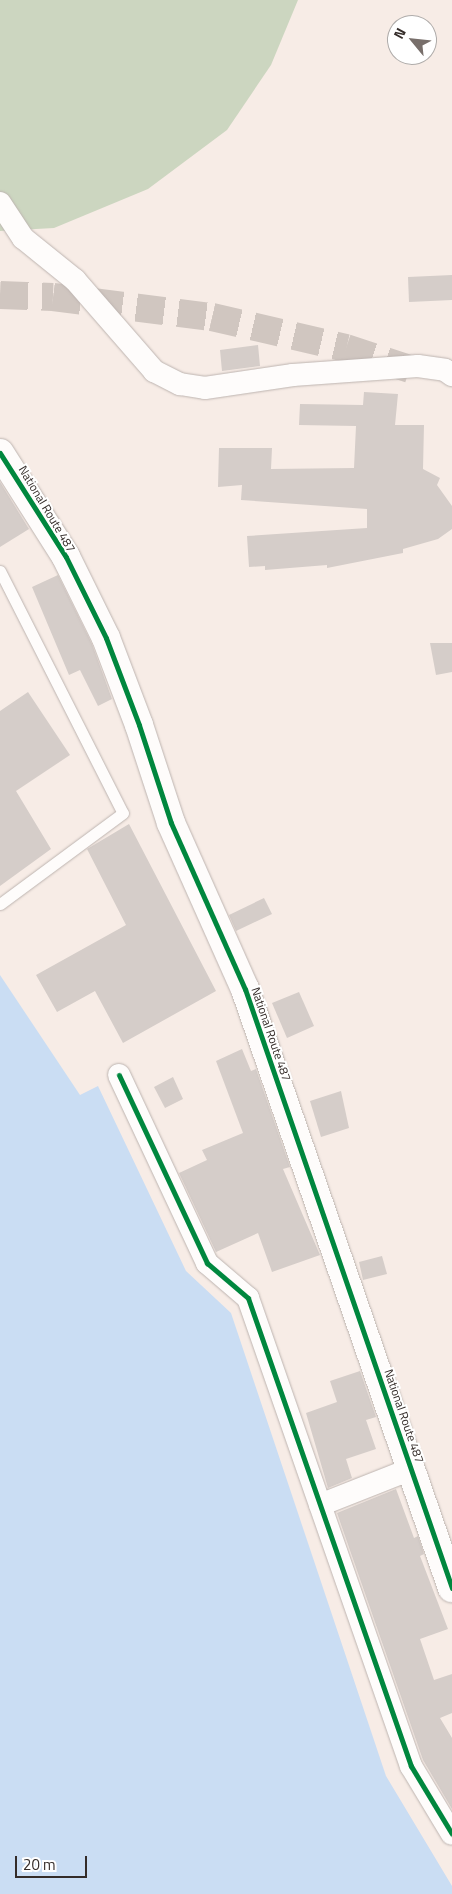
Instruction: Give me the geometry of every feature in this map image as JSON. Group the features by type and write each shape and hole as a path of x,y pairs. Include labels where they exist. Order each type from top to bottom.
{"highway":[{"name":"National Route 487","path":"0,453 66,557 106,638 139,725 171,823 244,989 452,1588"}],"street":[{"path":"0,203 23,238 75,280 154,371 180,384 205,388 293,375 418,366 444,370 452,375"},
{"path":"120,1075 207,1264 248,1298 411,1766 452,1834"},
{"path":"320,1505 412,1470"}],"lane":[{"path":"0,571 123,812 0,904"}],"green space":[{"path":"0,0 298,0 271,65 227,130 148,189 54,228 0,231"}],"water":[{"path":"0,975 80,1095 98,1086 186,1271 231,1313 386,1776 452,1886 452,1894 0,1894"}],"building":[{"path":"452,275 452,300 409,302 408,277"},
{"path":"258,345 260,366 222,371 220,350"},
{"path":"364,392 398,394 395,425 424,425 423,469 440,478 437,485 452,506 452,529 438,539 403,549 403,553 327,568 327,565 265,570 265,566 249,567 247,536 367,528 367,509 241,500 242,485 218,487 219,448 272,448 271,469 354,468 356,426 299,425 300,404 363,405"},
{"path":"0,482 29,529 0,547"},
{"path":"58,575 92,644 112,699 98,706 80,670 69,675 32,587"},
{"path":"430,643 452,643 452,672 436,675"},
{"path":"28,692 70,755 16,791 51,849 0,886 0,711"},
{"path":"129,824 216,991 123,1043 95,991 57,1012 36,975 126,925 87,849"},
{"path":"264,898 272,914 236,931 229,915"},
{"path":"299,992 314,1026 287,1038 272,1003"},
{"path":"242,1049 251,1071 256,1069 290,1167 283,1169 320,1255 272,1272 258,1233 216,1252 179,1173 207,1160 202,1150 243,1133 216,1061"},
{"path":"173,1077 183,1099 165,1108 154,1087"},
{"path":"341,1091 349,1128 321,1137 310,1101"},
{"path":"382,1256 387,1274 363,1280 359,1262"},
{"path":"360,1371 376,1417 366,1420 376,1449 346,1459 352,1478 328,1488 306,1413 337,1402 330,1381"},
{"path":"396,1489 414,1538 418,1536 424,1554 420,1556 448,1629 420,1639 434,1680 452,1674 452,1713 440,1718 452,1738 452,1809 423,1760 337,1513"}],"tunnel":[{"path":"0,295 53,297 212,317 346,348 410,369"}],"cycle path":[{"path":"0,453 66,557 106,638 139,725 171,823 245,989 452,1588"},
{"path":"119,1075 207,1263 248,1298 411,1766 452,1834"}]}
